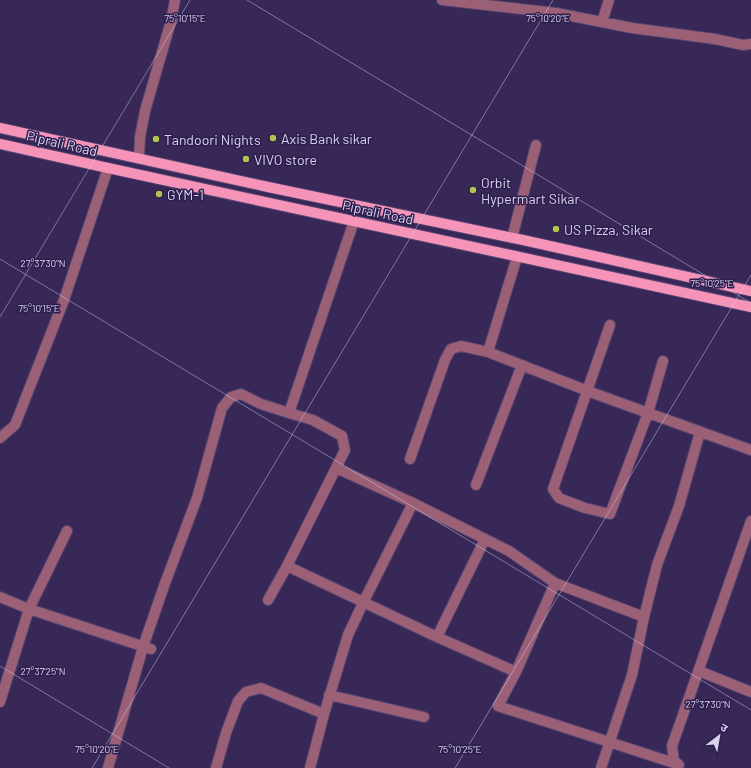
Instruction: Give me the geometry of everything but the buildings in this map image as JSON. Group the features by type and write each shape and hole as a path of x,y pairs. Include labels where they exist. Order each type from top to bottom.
{"main road":[{"path":"0,128 751,291"},
{"name":"Piprali Road","path":"0,144 751,307"}],"street":[{"path":"139,158 140,137 145,111 171,21 175,0"},
{"path":"444,0 520,5 632,28 715,39 743,45 751,44"},
{"path":"602,22 609,0"},
{"path":"512,238 536,146"},
{"path":"0,438 15,425 64,300 108,168"},
{"path":"289,413 354,221"},
{"path":"488,352 517,257"},
{"path":"610,325 554,489 559,498 585,508 610,514 648,413 663,361"},
{"path":"410,459 445,360 451,349 461,346 488,352 648,413 751,450"},
{"path":"476,485 522,365"},
{"path":"108,768 147,648 164,586 197,498 222,408 231,397 241,394 261,404 313,420 342,436 345,450 287,566 268,600"},
{"path":"601,768 632,675 657,565 679,506 700,432"},
{"path":"336,468 413,503 509,551 555,582 644,617"},
{"path":"310,768 324,714 348,635 413,503"},
{"path":"680,766 674,761 672,746 751,521"},
{"path":"0,702 28,609 67,531"},
{"path":"437,637 485,539"},
{"path":"287,566 437,637 516,672"},
{"path":"555,582 516,672 498,706 680,766"},
{"path":"0,597 28,609 147,648"},
{"path":"698,671 751,692"},
{"path":"216,768 226,733 238,700 246,692 261,688 324,714"},
{"path":"330,695 424,717"}],"place":[{"name":"Axis Bank sikar","path":"273,138"},
{"name":"Tandoori Nights","path":"156,139"},
{"name":"VIVO store","path":"246,159"},
{"name":"Orbit Hypermart Sikar","path":"473,190"},
{"name":"GYM-1","path":"159,194"},
{"name":"US Pizza, Sikar","path":"556,229"}]}
